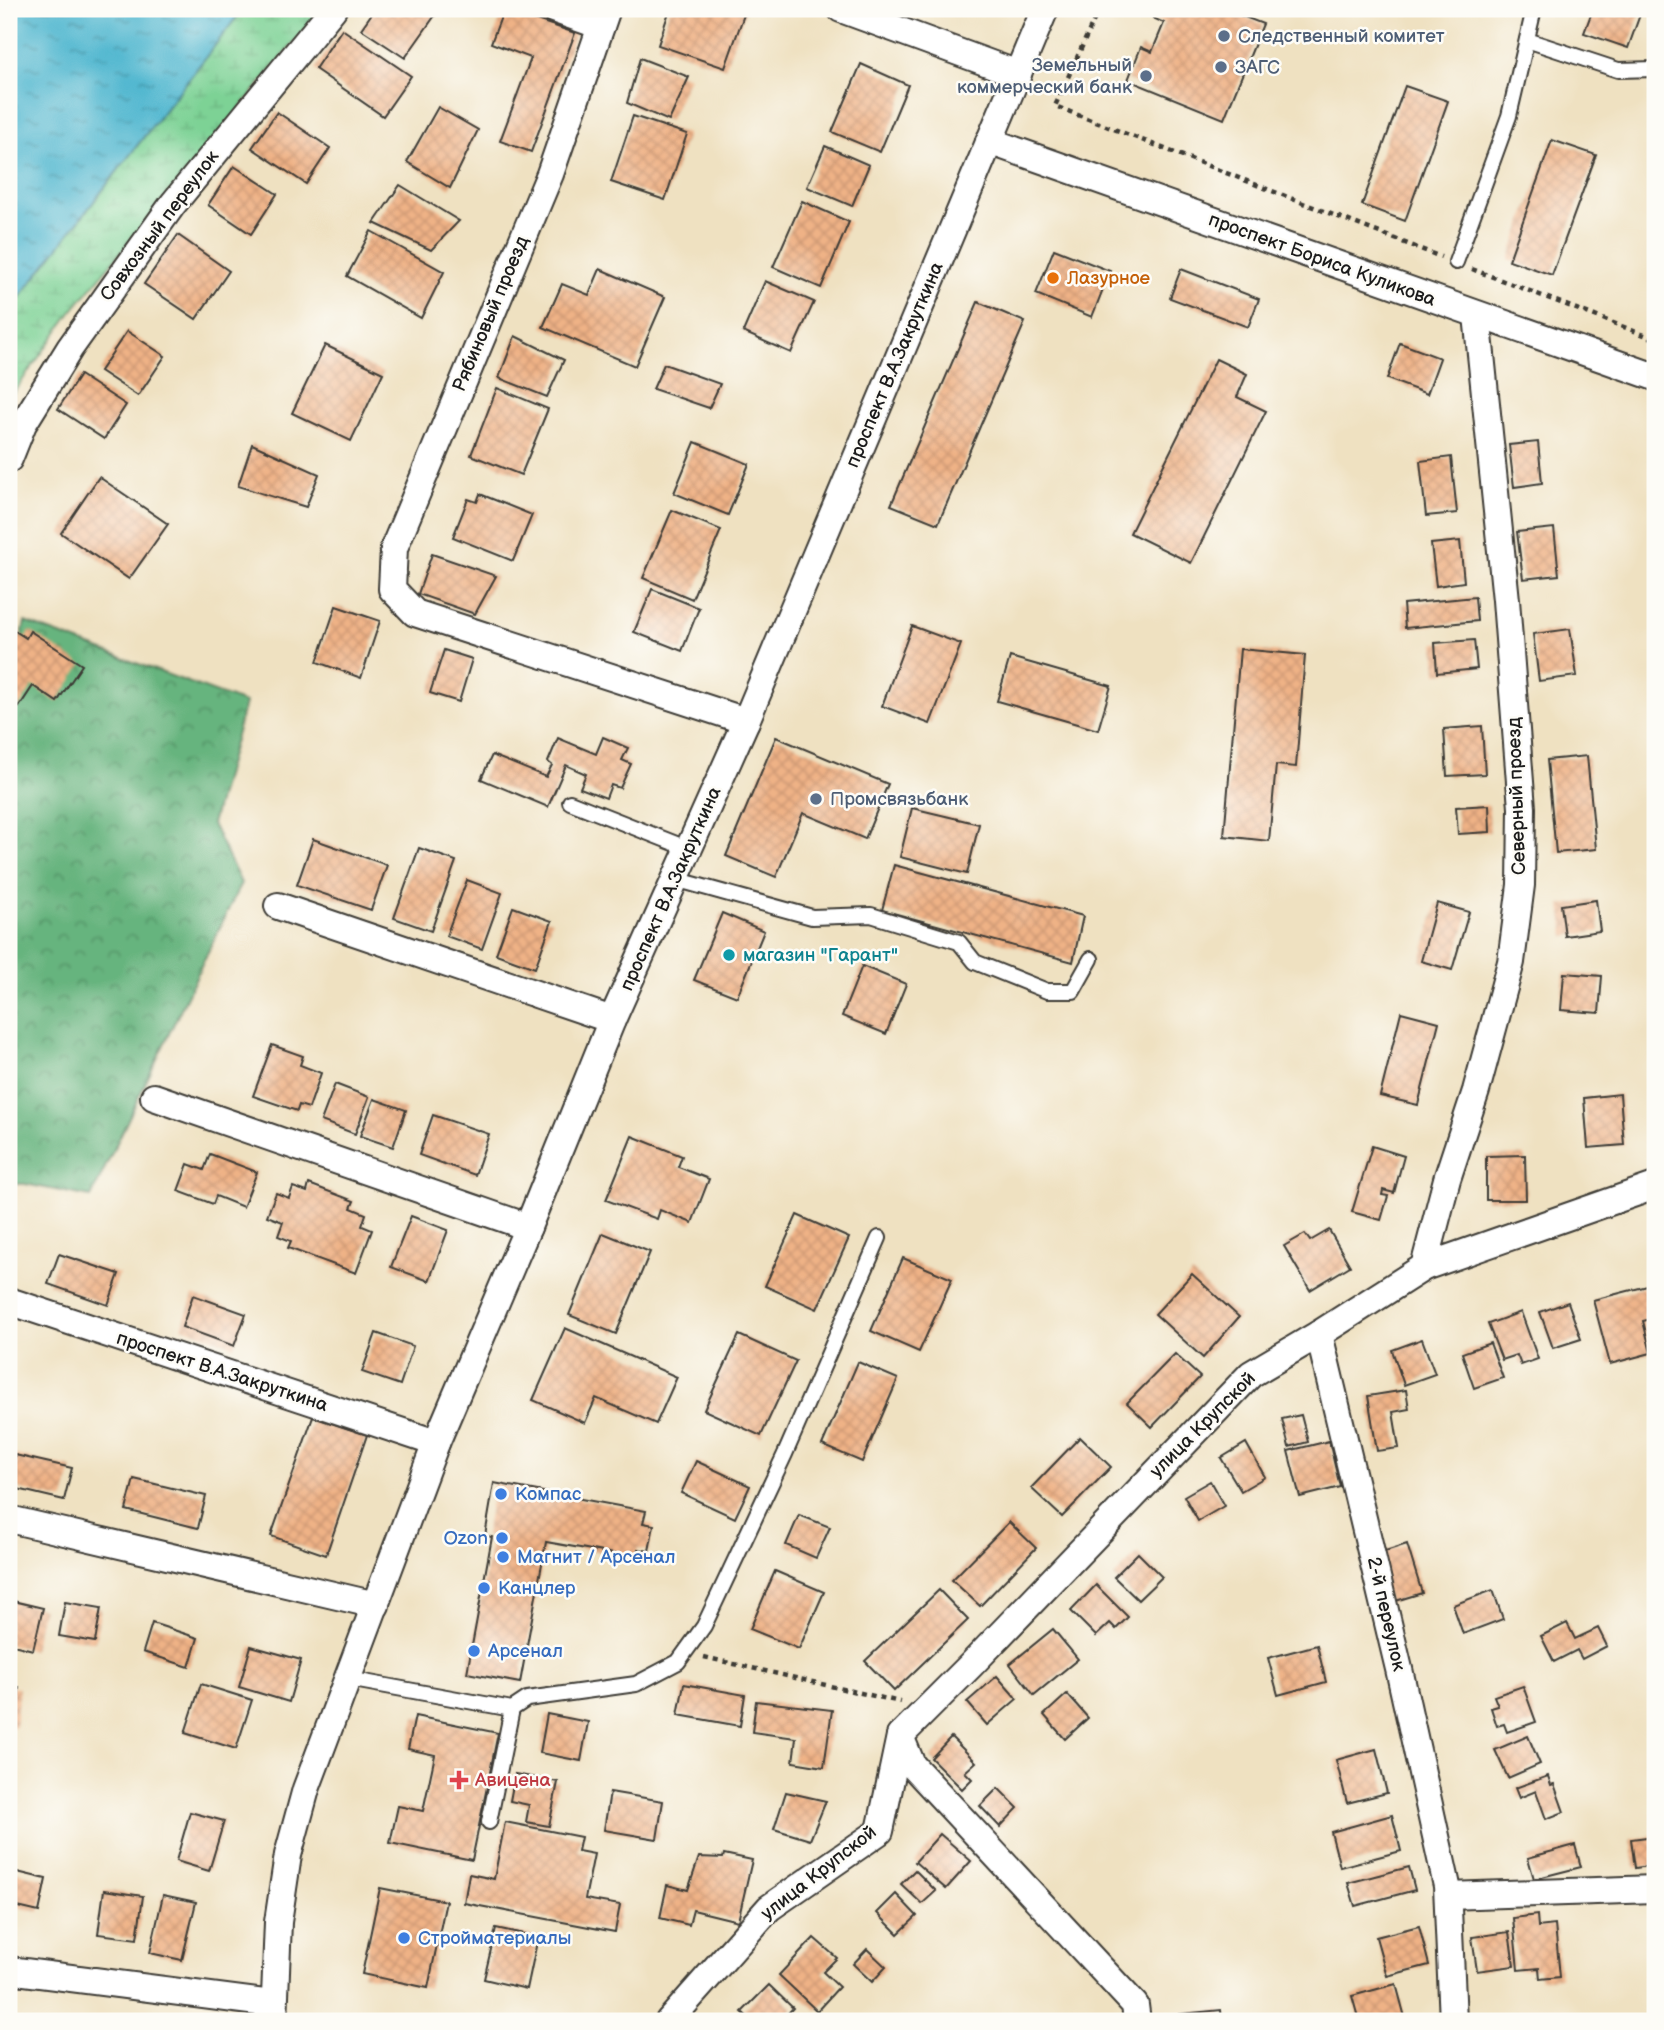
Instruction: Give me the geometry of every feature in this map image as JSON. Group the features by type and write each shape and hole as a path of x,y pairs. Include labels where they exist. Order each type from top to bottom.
{"street":[{"name":"Совхозный переулок","path":"9,459 23,424 70,348 173,204 333,9"},
{"path":"553,9 604,17"},
{"path":"841,9 1018,74"},
{"name":"проспект В.А.Закруткина","path":"9,1970 274,2013 278,1922 288,1855 306,1789 436,1443 612,1020 746,721 1045,9"},
{"name":"Рябиновый проезд","path":"604,17 550,174 394,548 392,589 415,613 746,721"},
{"name":"проспект Бориса Куликова","path":"989,141 1655,377"},
{"name":"Северный проезд","path":"1424,1267 1511,962 1521,885 1522,808 1506,600 1477,315"},
{"path":"278,906 612,1020"},
{"path":"154,1097 528,1227"},
{"name":"улица Крупской","path":"669,2021 769,1908 880,1831 900,1736 1251,1374 1424,1267 1655,1186"},
{"name":"проспект В.А.Закруткина","path":"9,1301 436,1443"},
{"name":"2-й переулок","path":"1319,1334 1399,1669 1448,1896 1453,2021"},
{"path":"9,1519 376,1605"},
{"path":"900,1736 912,1765 1136,2013"},
{"path":"1448,1896 1655,1889"}],"lane":[{"path":"1456,262 1509,116 1534,9"},
{"path":"1527,40 1618,70 1655,69"},
{"path":"570,802 689,849"},
{"path":"675,879 813,917 871,915 959,942 975,962 1047,990 1073,990 1091,959"},
{"path":"348,1679 512,1709 527,1699 636,1684 678,1662 704,1626 785,1454 879,1238"},
{"path":"489,1822 512,1709"}],"path":[{"path":"1099,9 1055,106 1655,339"},
{"path":"685,1652 898,1700 922,1714"}],"green space":[{"path":"243,9 322,9 72,311 9,399 9,311"},
{"path":"25,622 245,703 212,824 241,883 91,1197 25,1184 9,1184 9,689"}],"water":[{"path":"9,9 243,9 9,311"}],"building":[{"path":"375,9 429,9 436,14 405,58 361,29"},
{"path":"504,9 575,33 531,152 500,141 531,58 491,43"},
{"path":"670,9 746,9 725,68 658,45"},
{"path":"1156,9 1224,9 1263,24 1224,119 1128,80 1141,47 1152,52 1164,23 1153,18"},
{"path":"1593,9 1642,9 1628,48 1584,33"},
{"path":"342,29 411,76 383,116 315,69"},
{"path":"640,58 689,77 669,121 627,103"},
{"path":"861,64 908,85 880,152 832,132"},
{"path":"1405,86 1448,101 1405,221 1362,205"},
{"path":"438,107 478,130 450,188 407,162"},
{"path":"277,112 330,148 306,184 252,148"},
{"path":"633,116 687,134 665,200 611,182"},
{"path":"1552,140 1596,155 1552,275 1509,260"},
{"path":"825,146 869,165 852,206 807,187"},
{"path":"234,166 277,194 251,234 208,205"},
{"path":"400,185 459,221 431,250 374,223"},
{"path":"802,201 849,222 821,288 773,267"},
{"path":"371,231 444,272 421,318 347,276"},
{"path":"178,235 229,271 196,319 144,284"},
{"path":"1054,249 1110,271 1092,317 1036,294"},
{"path":"600,269 665,297 635,366 543,327 562,284 589,295"},
{"path":"1181,269 1259,299 1248,327 1170,298"},
{"path":"765,281 814,302 791,353 743,332"},
{"path":"978,302 1025,322 938,524 891,505"},
{"path":"127,331 165,356 138,396 100,371"},
{"path":"515,336 564,360 547,397 499,378"},
{"path":"1400,343 1440,358 1427,394 1387,379"},
{"path":"325,345 383,373 351,441 292,413"},
{"path":"1216,359 1247,374 1237,397 1266,411 1191,563 1130,533"},
{"path":"664,364 720,384 709,408 653,389"},
{"path":"80,375 126,405 104,439 58,409"},
{"path":"497,388 548,409 521,475 471,455"},
{"path":"695,442 749,464 728,515 674,493"},
{"path":"1538,442 1542,483 1514,487 1509,445"},
{"path":"252,444 319,474 306,507 238,486"},
{"path":"1451,457 1457,513 1426,516 1420,461"},
{"path":"99,477 168,524 129,579 61,533"},
{"path":"480,494 532,515 513,561 453,537 468,499 477,502"},
{"path":"672,510 721,530 692,599 643,578"},
{"path":"1554,528 1559,575 1523,579 1517,532"},
{"path":"1460,541 1464,582 1436,586 1431,544"},
{"path":"432,554 496,576 475,614 418,594"},
{"path":"652,589 699,608 682,651 634,632"},
{"path":"1475,597 1477,621 1405,628 1403,604"},
{"path":"336,606 380,621 361,678 317,662"},
{"path":"912,626 961,644 930,724 882,706"},
{"path":"12,629 26,638 30,631 82,665 57,702 33,686 19,707 9,700 9,633"},
{"path":"1570,629 1577,676 1539,681 1533,634"},
{"path":"1474,640 1477,669 1437,673 1435,643"},
{"path":"1240,649 1305,655 1296,767 1276,765 1269,841 1224,836"},
{"path":"444,650 472,659 459,702 430,693"},
{"path":"1010,657 1111,686 1098,730 997,701"},
{"path":"1482,726 1485,774 1447,776 1444,729"},
{"path":"603,737 628,748 622,760 631,764 620,788 611,785 606,798 580,788 586,774 566,765 548,807 481,779 492,755 546,777 552,765 548,762 558,738 596,754"},
{"name":"Промсвязьбанк","path":"776,737 888,784 865,839 803,813 776,877 726,856"},
{"path":"1587,756 1596,849 1556,853 1547,760"},
{"path":"1489,805 1490,832 1458,834 1456,807"},
{"path":"912,808 979,824 967,874 900,857"},
{"path":"313,839 387,865 371,910 297,885"},
{"path":"419,848 456,861 431,931 394,918"},
{"path":"894,865 1083,916 1073,962 882,910"},
{"path":"467,880 502,893 482,949 446,936"},
{"path":"1596,900 1600,931 1565,936 1561,905"},
{"path":"1437,903 1469,912 1452,970 1421,961"},
{"path":"513,907 552,921 535,968 496,954"},
{"name":"магазин \"Гарант\"","path":"722,913 764,931 737,997 694,980"},
{"path":"862,966 906,984 886,1034 842,1016"},
{"path":"1564,973 1602,976 1599,1013 1561,1010"},
{"path":"1401,1012 1439,1022 1418,1105 1380,1096"},
{"path":"272,1045 303,1056 300,1065 321,1073 309,1108 299,1105 297,1111 253,1096"},
{"path":"335,1084 369,1097 355,1134 321,1121"},
{"path":"1620,1094 1624,1145 1588,1148 1584,1098"},
{"path":"374,1099 406,1110 393,1147 360,1136"},
{"path":"433,1115 489,1134 475,1175 419,1155"},
{"path":"632,1136 682,1156 678,1167 709,1179 692,1223 660,1210 657,1219 606,1200"},
{"path":"1372,1146 1404,1156 1394,1193 1383,1190 1382,1195 1388,1196 1381,1220 1352,1212"},
{"path":"210,1154 257,1172 243,1207 216,1196 213,1204 178,1191 188,1164 204,1170"},
{"path":"1525,1155 1526,1200 1486,1200 1486,1156"},
{"path":"309,1184 354,1201 351,1208 366,1214 362,1226 372,1230 356,1273 288,1248 291,1241 278,1236 283,1222 267,1216 276,1193 289,1198 293,1187 307,1192"},
{"path":"797,1215 849,1238 817,1309 765,1286"},
{"path":"411,1216 448,1230 429,1281 391,1267"},
{"path":"1329,1230 1350,1266 1310,1290 1284,1246 1305,1234 1310,1241"},
{"path":"603,1233 650,1252 616,1334 569,1315"},
{"path":"59,1254 119,1274 108,1305 48,1284"},
{"path":"903,1258 952,1279 919,1352 871,1331"},
{"path":"1192,1274 1239,1317 1203,1358 1155,1314"},
{"path":"1655,1284 1655,1318 1643,1321 1651,1353 1610,1364 1593,1300"},
{"path":"193,1295 246,1314 234,1346 182,1327"},
{"path":"1568,1302 1581,1339 1553,1348 1540,1312"},
{"path":"1521,1312 1538,1359 1521,1365 1517,1355 1502,1360 1488,1324"},
{"path":"565,1328 677,1377 656,1424 596,1398 585,1423 533,1400"},
{"path":"376,1333 413,1346 400,1385 362,1372"},
{"path":"739,1335 796,1361 761,1436 704,1410"},
{"path":"1422,1339 1435,1374 1404,1385 1392,1350"},
{"path":"1490,1343 1503,1378 1474,1388 1462,1353"},
{"path":"1175,1354 1200,1377 1152,1427 1127,1403"},
{"path":"858,1362 898,1379 862,1462 822,1445"},
{"path":"1406,1390 1409,1409 1393,1412 1399,1448 1377,1451 1368,1396"},
{"path":"1301,1415 1308,1442 1289,1447 1282,1419"},
{"path":"313,1417 367,1435 326,1555 271,1536"},
{"path":"1080,1437 1111,1467 1062,1517 1031,1488"},
{"path":"1329,1441 1340,1487 1300,1497 1288,1451"},
{"path":"1246,1443 1265,1477 1241,1491 1221,1458"},
{"path":"15,1455 72,1468 64,1500 9,1487"},
{"path":"696,1461 750,1486 735,1518 681,1493"},
{"path":"134,1479 206,1496 198,1528 126,1510"},
{"path":"1210,1481 1224,1506 1198,1521 1184,1496"},
{"path":"494,1483 646,1511 643,1523 654,1525 649,1551 638,1549 637,1558 546,1542 520,1683 467,1673 492,1537 485,1536"},
{"path":"799,1515 830,1527 816,1558 786,1545"},
{"path":"1009,1522 1036,1548 980,1606 952,1580"},
{"path":"1407,1544 1422,1593 1389,1603 1373,1555"},
{"path":"1138,1553 1162,1577 1138,1600 1114,1577"},
{"path":"775,1571 824,1592 799,1649 750,1629"},
{"path":"1096,1585 1128,1617 1116,1629 1110,1623 1096,1636 1071,1611"},
{"path":"939,1590 968,1620 894,1691 865,1661"},
{"path":"1493,1590 1503,1619 1463,1634 1453,1605"},
{"path":"9,1600 43,1608 33,1650 9,1644"},
{"path":"65,1602 101,1608 95,1642 59,1636"},
{"path":"152,1623 198,1638 189,1667 143,1652"},
{"path":"1567,1623 1575,1639 1598,1628 1607,1646 1582,1659 1577,1650 1554,1662 1541,1636"},
{"path":"1053,1629 1078,1659 1034,1695 1010,1664"},
{"path":"1317,1645 1326,1682 1278,1695 1268,1658"},
{"path":"251,1646 301,1660 289,1702 239,1687"},
{"path":"997,1676 1017,1699 987,1725 967,1702"},
{"path":"201,1684 252,1700 236,1749 185,1733"},
{"path":"684,1684 745,1695 740,1726 678,1715"},
{"path":"1523,1686 1536,1722 1507,1732 1504,1724 1497,1726 1491,1708 1498,1706 1494,1696"},
{"path":"9,1687 19,1688 15,1727 9,1726"},
{"path":"1067,1694 1088,1718 1065,1739 1044,1715"},
{"path":"756,1701 832,1710 824,1767 793,1762 796,1738 752,1732"},
{"path":"547,1714 588,1722 581,1761 540,1753"},
{"name":"Авицена","path":"415,1716 498,1733 472,1860 390,1843 398,1806 423,1811 435,1755 408,1749"},
{"path":"1528,1736 1540,1764 1508,1778 1495,1750"},
{"path":"951,1737 976,1762 965,1772 972,1779 962,1789 931,1758"},
{"path":"1376,1749 1387,1793 1347,1803 1336,1760"},
{"path":"515,1774 558,1782 549,1826 526,1822 529,1805 510,1801"},
{"path":"1548,1776 1551,1785 1554,1784 1564,1812 1546,1819 1536,1791 1519,1798 1515,1788"},
{"path":"998,1788 1018,1808 1000,1827 980,1806"},
{"path":"610,1792 663,1801 657,1839 604,1830"},
{"path":"786,1792 826,1801 810,1840 774,1829"},
{"path":"190,1812 224,1821 209,1871 176,1861"},
{"path":"1392,1815 1401,1851 1340,1867 1331,1832"},
{"path":"505,1822 581,1837 578,1851 594,1854 585,1899 620,1905 615,1932 464,1903 469,1874 494,1879"},
{"path":"940,1834 971,1861 946,1889 915,1862"},
{"path":"1655,1836 1655,1865 1635,1868 1631,1839"},
{"path":"1575,1845 1581,1867 1534,1879 1528,1858"},
{"path":"724,1854 752,1860 738,1921 693,1910 689,1925 660,1918 667,1885 688,1890 699,1857 723,1858"},
{"path":"1409,1867 1415,1890 1355,1906 1348,1883"},
{"path":"9,1870 46,1879 39,1912 9,1905"},
{"path":"915,1870 936,1891 922,1904 901,1884"},
{"name":"Стройматериалы","path":"380,1888 446,1901 428,1988 362,1974"},
{"path":"104,1890 143,1896 137,1939 98,1934"},
{"path":"896,1894 917,1916 898,1934 877,1913"},
{"path":"163,1895 196,1902 182,1960 150,1953"},
{"path":"1537,1915 1538,1927 1555,1925 1560,1977 1540,1979 1539,1968 1518,1970 1513,1918"},
{"path":"1419,1926 1429,1965 1387,1976 1376,1937"},
{"path":"496,1928 538,1937 527,1989 484,1979"},
{"path":"1509,1932 1514,1966 1477,1971 1472,1937"},
{"path":"814,1938 837,1958 823,1972 839,1987 817,2011 779,1975"},
{"path":"867,1949 886,1967 872,1982 853,1964"},
{"path":"1396,1984 1406,2021 1359,2021 1352,1996"},
{"path":"769,1985 793,2008 781,2021 752,2021 742,2012"},
{"path":"1221,2010 1222,2021 1174,2021 1173,2015"}],"place":[{"name":"Следственный комитет","path":"1224,36"},
{"name":"ЗАГС","path":"1221,67"},
{"name":"Земельный коммерческий банк","path":"1146,76"},
{"name":"Лазурное","path":"1053,278"},
{"name":"Промсвязьбанк","path":"816,799"},
{"name":"магазин \"Гарант\"","path":"729,955"},
{"name":"Компас","path":"501,1494"},
{"name":"Ozon","path":"502,1538"},
{"name":"Магнит / Арсенал","path":"503,1557"},
{"name":"Канцлер","path":"484,1588"},
{"name":"Арсенал","path":"474,1651"},
{"name":"Авицена","path":"459,1780"},
{"name":"Стройматериалы","path":"404,1938"}]}
